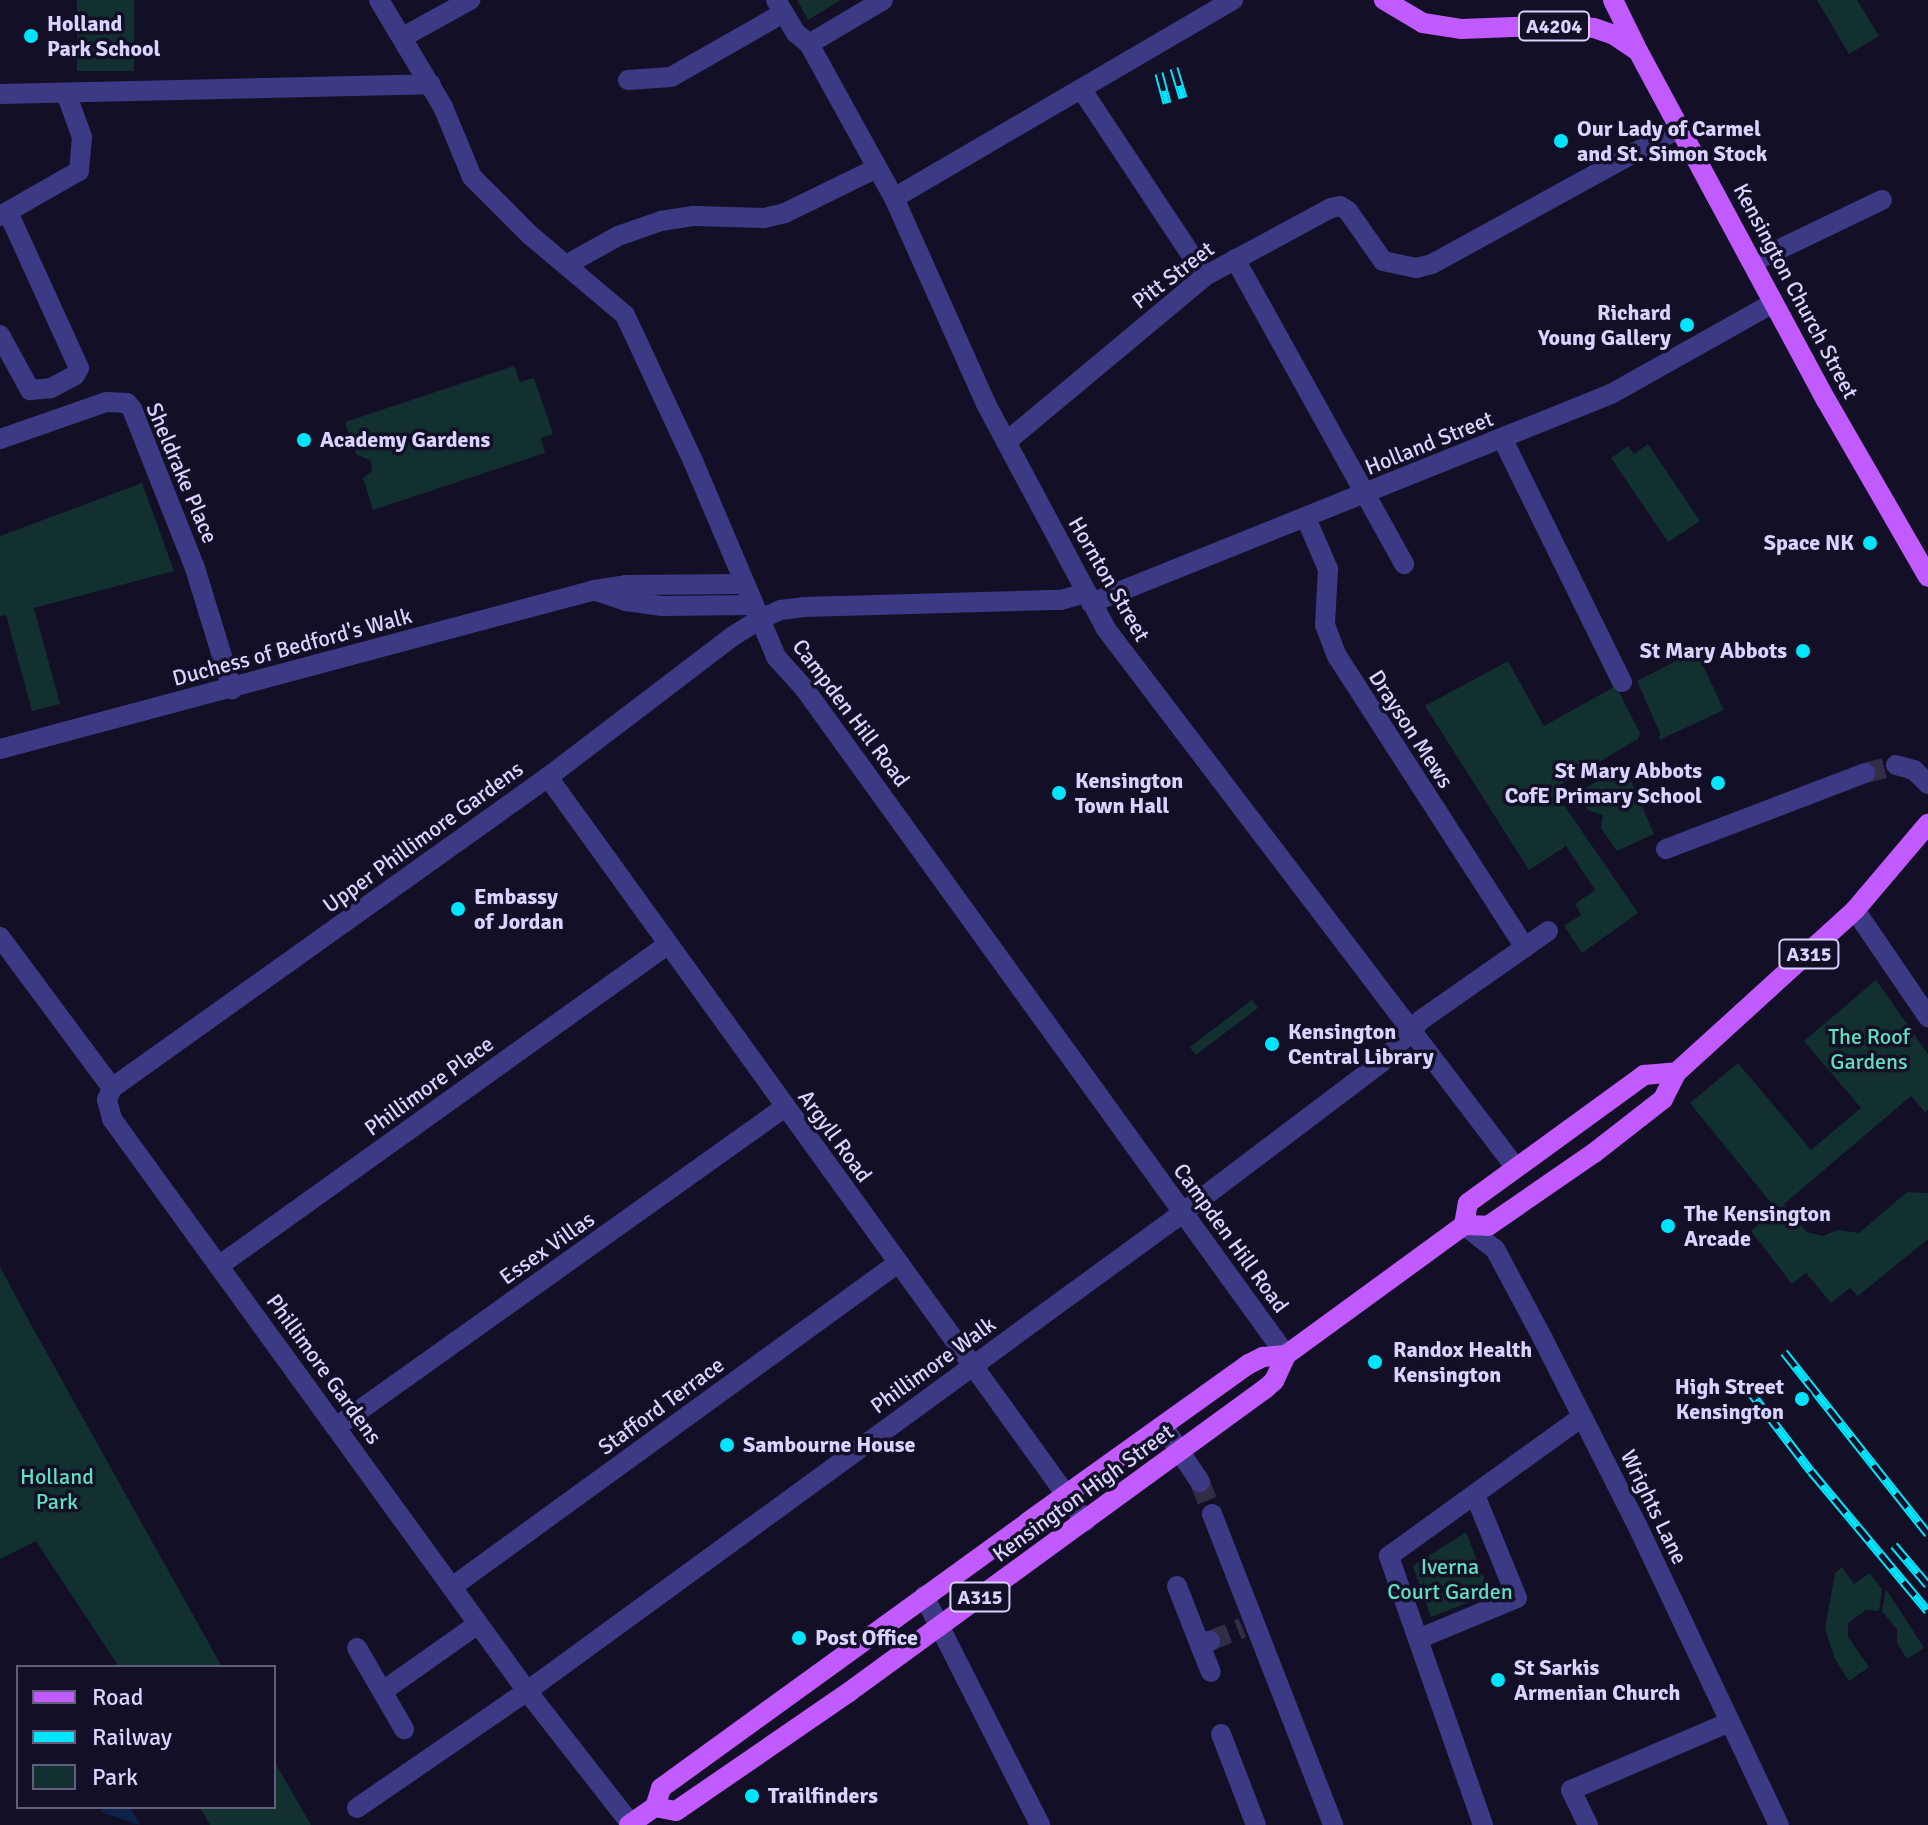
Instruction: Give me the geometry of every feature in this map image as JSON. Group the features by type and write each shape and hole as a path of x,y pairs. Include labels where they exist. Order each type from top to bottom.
{"main road":[{"name":"A4204","path":"1384,0 1423,23 1461,29 1566,25 1594,28 1614,35 1638,51"},
{"name":"Kensington Church Street","path":"1613,0 1773,303 1928,577"},
{"name":"Kensington High Street","path":"655,1807 676,1811 939,1627 1181,1451 1274,1381 1286,1355 1464,1225 1488,1226 1594,1153 1663,1099 1677,1072 1855,910 1928,824"},
{"name":"Kensington High Street","path":"1464,1225 1468,1203 1644,1075 1677,1072"},
{"name":"Kensington High Street","path":"630,1824 655,1807 661,1788 924,1596 1249,1364 1263,1357 1286,1355"}],"street":[{"name":"Campden Hill Road","path":"379,0 431,84 472,177 530,235 625,315 693,461 776,657 804,688 1286,1355"},
{"path":"403,37 470,0"},
{"path":"809,44 883,0"},
{"path":"894,198 1233,0"},
{"path":"628,80 671,77 780,7"},
{"name":"Hornton Street","path":"780,7 796,33 809,44 894,198 1006,442 1106,629 1410,1033 1516,1168"},
{"path":"0,94 431,84"},
{"path":"1082,90 1205,276"},
{"path":"0,335 30,390 51,388 75,375 79,368 4,214 79,171 82,137 66,93"},
{"name":"Pitt Street","path":"1006,442 1205,276 1340,206 1348,211 1383,261 1416,268 1432,264 1681,127"},
{"path":"568,264 618,236 661,221 694,216 764,218 785,213 877,168"},
{"path":"1753,262 1882,200"},
{"path":"1235,259 1404,564"},
{"name":"Holland Street","path":"756,612 804,607 1088,598 1306,518 1611,394 1773,303"},
{"name":"Sheldrake Place","path":"0,439 106,402 127,403 195,568 232,689"},
{"path":"1502,438 1622,682"},
{"name":"Drayson Mews","path":"1306,518 1328,569 1325,625 1337,656 1525,948"},
{"name":"Duchess of Bedford's Walk","path":"0,749 595,590 626,585 744,584"},
{"path":"595,590 626,601 661,606 756,612"},
{"name":"Upper Phillimore Gardens","path":"112,1088 548,777 733,636 756,612"},
{"path":"1896,765 1914,770 1928,784"},
{"path":"1666,849 1865,773"},
{"name":"Argyll Road","path":"548,777 1085,1521"},
{"path":"1855,910 1928,1017"},
{"name":"Phillimore Walk","path":"357,1808 527,1691 1183,1212 1382,1062 1421,1020 1548,931"},
{"name":"Phillimore Gardens","path":"0,937 112,1088 107,1100 112,1119 527,1691 630,1824"},
{"name":"Phillimore Place","path":"220,1265 667,945"},
{"name":"Essex Villas","path":"336,1427 785,1107"},
{"name":"Wrights Lane","path":"1464,1225 1495,1249 1582,1417 1779,1825"},
{"name":"Stafford Terrace","path":"452,1587 898,1263"},
{"path":"1483,1825 1389,1556 1582,1417"},
{"path":"1163,1426 1200,1482"},
{"path":"1418,1639 1517,1598 1475,1495"},
{"path":"1212,1514 1249,1626 1333,1825"},
{"path":"1177,1586 1205,1643 1211,1672"},
{"path":"924,1596 1040,1825"},
{"path":"383,1691 478,1624"},
{"path":"357,1648 404,1729"},
{"path":"1588,1825 1571,1790 1730,1722"},
{"path":"1221,1734 1256,1825"},
{"path":"655,1807 668,1825"}],"green space":[{"path":"77,0 134,0 134,71 77,71"},
{"path":"797,0 841,0 808,20"},
{"path":"1817,0 1857,0 1879,36 1849,54"},
{"path":"514,366 520,382 534,378 553,434 541,438 545,453 373,510 363,478 372,471 371,461 356,454 345,422"},
{"path":"1648,444 1700,521 1668,542 1611,458 1628,446 1634,454"},
{"path":"142,483 174,571 34,608 60,704 32,711 6,615 0,616 0,536"},
{"path":"1696,651 1724,710 1659,740 1660,733 1637,681"},
{"path":"1508,661 1544,726 1616,686 1640,733 1638,739 1553,789 1638,913 1582,953 1564,926 1581,915 1575,904 1595,890 1566,846 1529,870 1425,706"},
{"path":"1625,767 1654,834 1617,851 1601,828 1603,815 1589,811 1576,793"},
{"name":"The Roof Gardens","path":"1876,980 1928,1054 1928,1110 1925,1112 1911,1096 1784,1204 1807,1232 1823,1236 1837,1230 1859,1233 1907,1192 1928,1193 1928,1239 1858,1296 1850,1288 1831,1303 1806,1273 1792,1284 1751,1231 1776,1209 1690,1103 1738,1063 1811,1150 1861,1108 1804,1041"},
{"path":"1252,1000 1258,1008 1196,1055 1190,1047"},
{"name":"Holland Park","path":"0,1267 221,1665 118,1665 36,1541 0,1559"},
{"name":"Iverna Court Garden","path":"1466,1532 1490,1594 1431,1617 1413,1566"},
{"path":"1842,1567 1854,1584 1870,1573 1882,1589 1879,1611 1866,1610 1848,1623 1848,1637 1869,1667 1849,1681 1835,1659 1825,1629 1835,1573"},
{"path":"1886,1589 1924,1648 1907,1659 1897,1643 1897,1630 1882,1611"},
{"path":"276,1764 311,1825 210,1825 201,1809 276,1809"}],"water":[{"path":"102,1809 131,1809 140,1825 101,1812"}],"tunnel":[{"path":"1865,773 1896,765"},
{"path":"1200,1482 1212,1514"},
{"path":"1210,1641 1243,1628"}],"railway":[{"path":"1174,68 1183,98"},
{"path":"1159,73 1167,103"},
{"path":"1784,1352 1928,1534"},
{"path":"1745,1385 1811,1471 1928,1611"},
{"path":"1894,1545 1928,1585"}],"place":[{"name":"Holland Park School","path":"31,36"},
{"name":"Our Lady of Carmel and St. Simon Stock","path":"1561,141"},
{"name":"Richard Young Gallery","path":"1687,325"},
{"name":"Academy Gardens","path":"304,440"},
{"name":"Space NK","path":"1870,543"},
{"name":"St Mary Abbots","path":"1803,651"},
{"name":"St Mary Abbots CofE Primary School","path":"1718,783"},
{"name":"Kensington Town Hall","path":"1059,793"},
{"name":"Embassy of Jordan","path":"458,909"},
{"name":"Kensington Central Library","path":"1272,1044"},
{"name":"The Kensington Arcade","path":"1668,1226"},
{"name":"Randox Health Kensington","path":"1375,1362"},
{"name":"High Street Kensington","path":"1802,1399"},
{"name":"Sambourne House","path":"727,1445"},
{"name":"Post Office","path":"799,1638"},
{"name":"St Sarkis Armenian Church","path":"1498,1680"},
{"name":"Trailfinders","path":"752,1796"}]}
